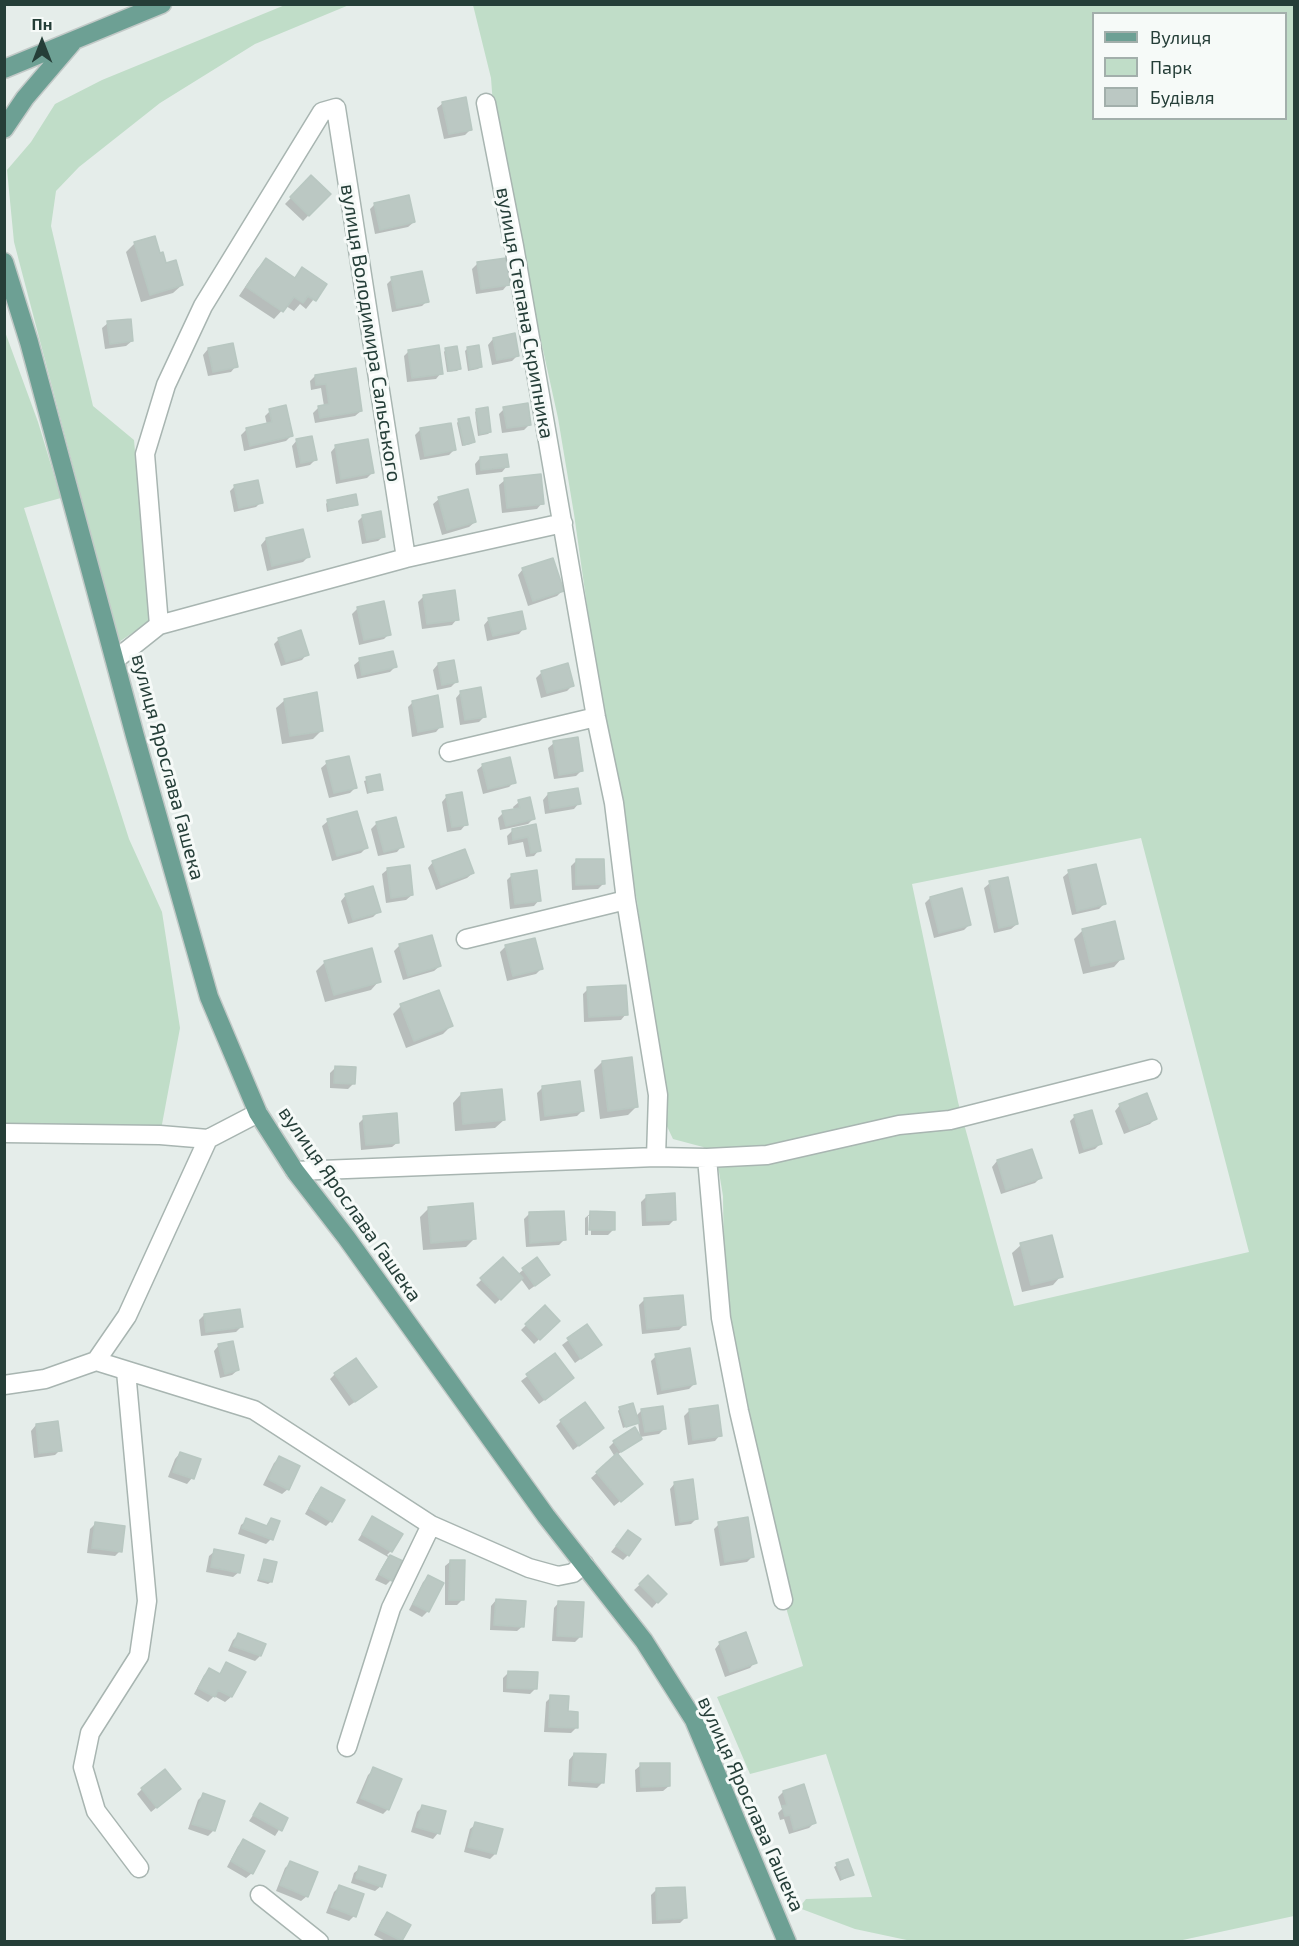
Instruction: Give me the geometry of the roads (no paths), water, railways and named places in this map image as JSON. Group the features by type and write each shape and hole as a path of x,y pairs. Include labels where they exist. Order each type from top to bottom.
{"main road":[{"path":"4,69 162,4"},
{"path":"4,129 25,98 75,39"},
{"name":"вулиця Ярослава Гашека","path":"5,268 32,353 209,997 258,1113 295,1171 346,1237 546,1516 644,1641 694,1720 787,1941"}],"street":[{"name":"вулиця Степана Скрипника","path":"486,103 514,246 596,717 614,803 626,900 658,1095 656,1157"},
{"name":"вулиця Володимира Сальського","path":"159,625 145,454 166,385 203,306 322,112 336,108 406,558"},
{"path":"115,660 159,625 406,558 563,523"},
{"path":"449,752 596,717"},
{"path":"466,939 626,900"},
{"path":"295,1171 767,1155 900,1125 950,1120 1152,1069"},
{"path":"4,1133 160,1135 208,1139 258,1113"},
{"path":"4,1385 45,1379 96,1361 128,1316 208,1139"},
{"path":"707,1158 722,1318 739,1411 783,1600"},
{"path":"96,1361 254,1410 431,1525 529,1568 558,1576 573,1573 584,1564"},
{"path":"126,1371 147,1601 139,1656 90,1733 83,1767 96,1811 139,1868"},
{"path":"346,1747 391,1608 431,1525"},
{"path":"260,1895 319,1941"}]}
